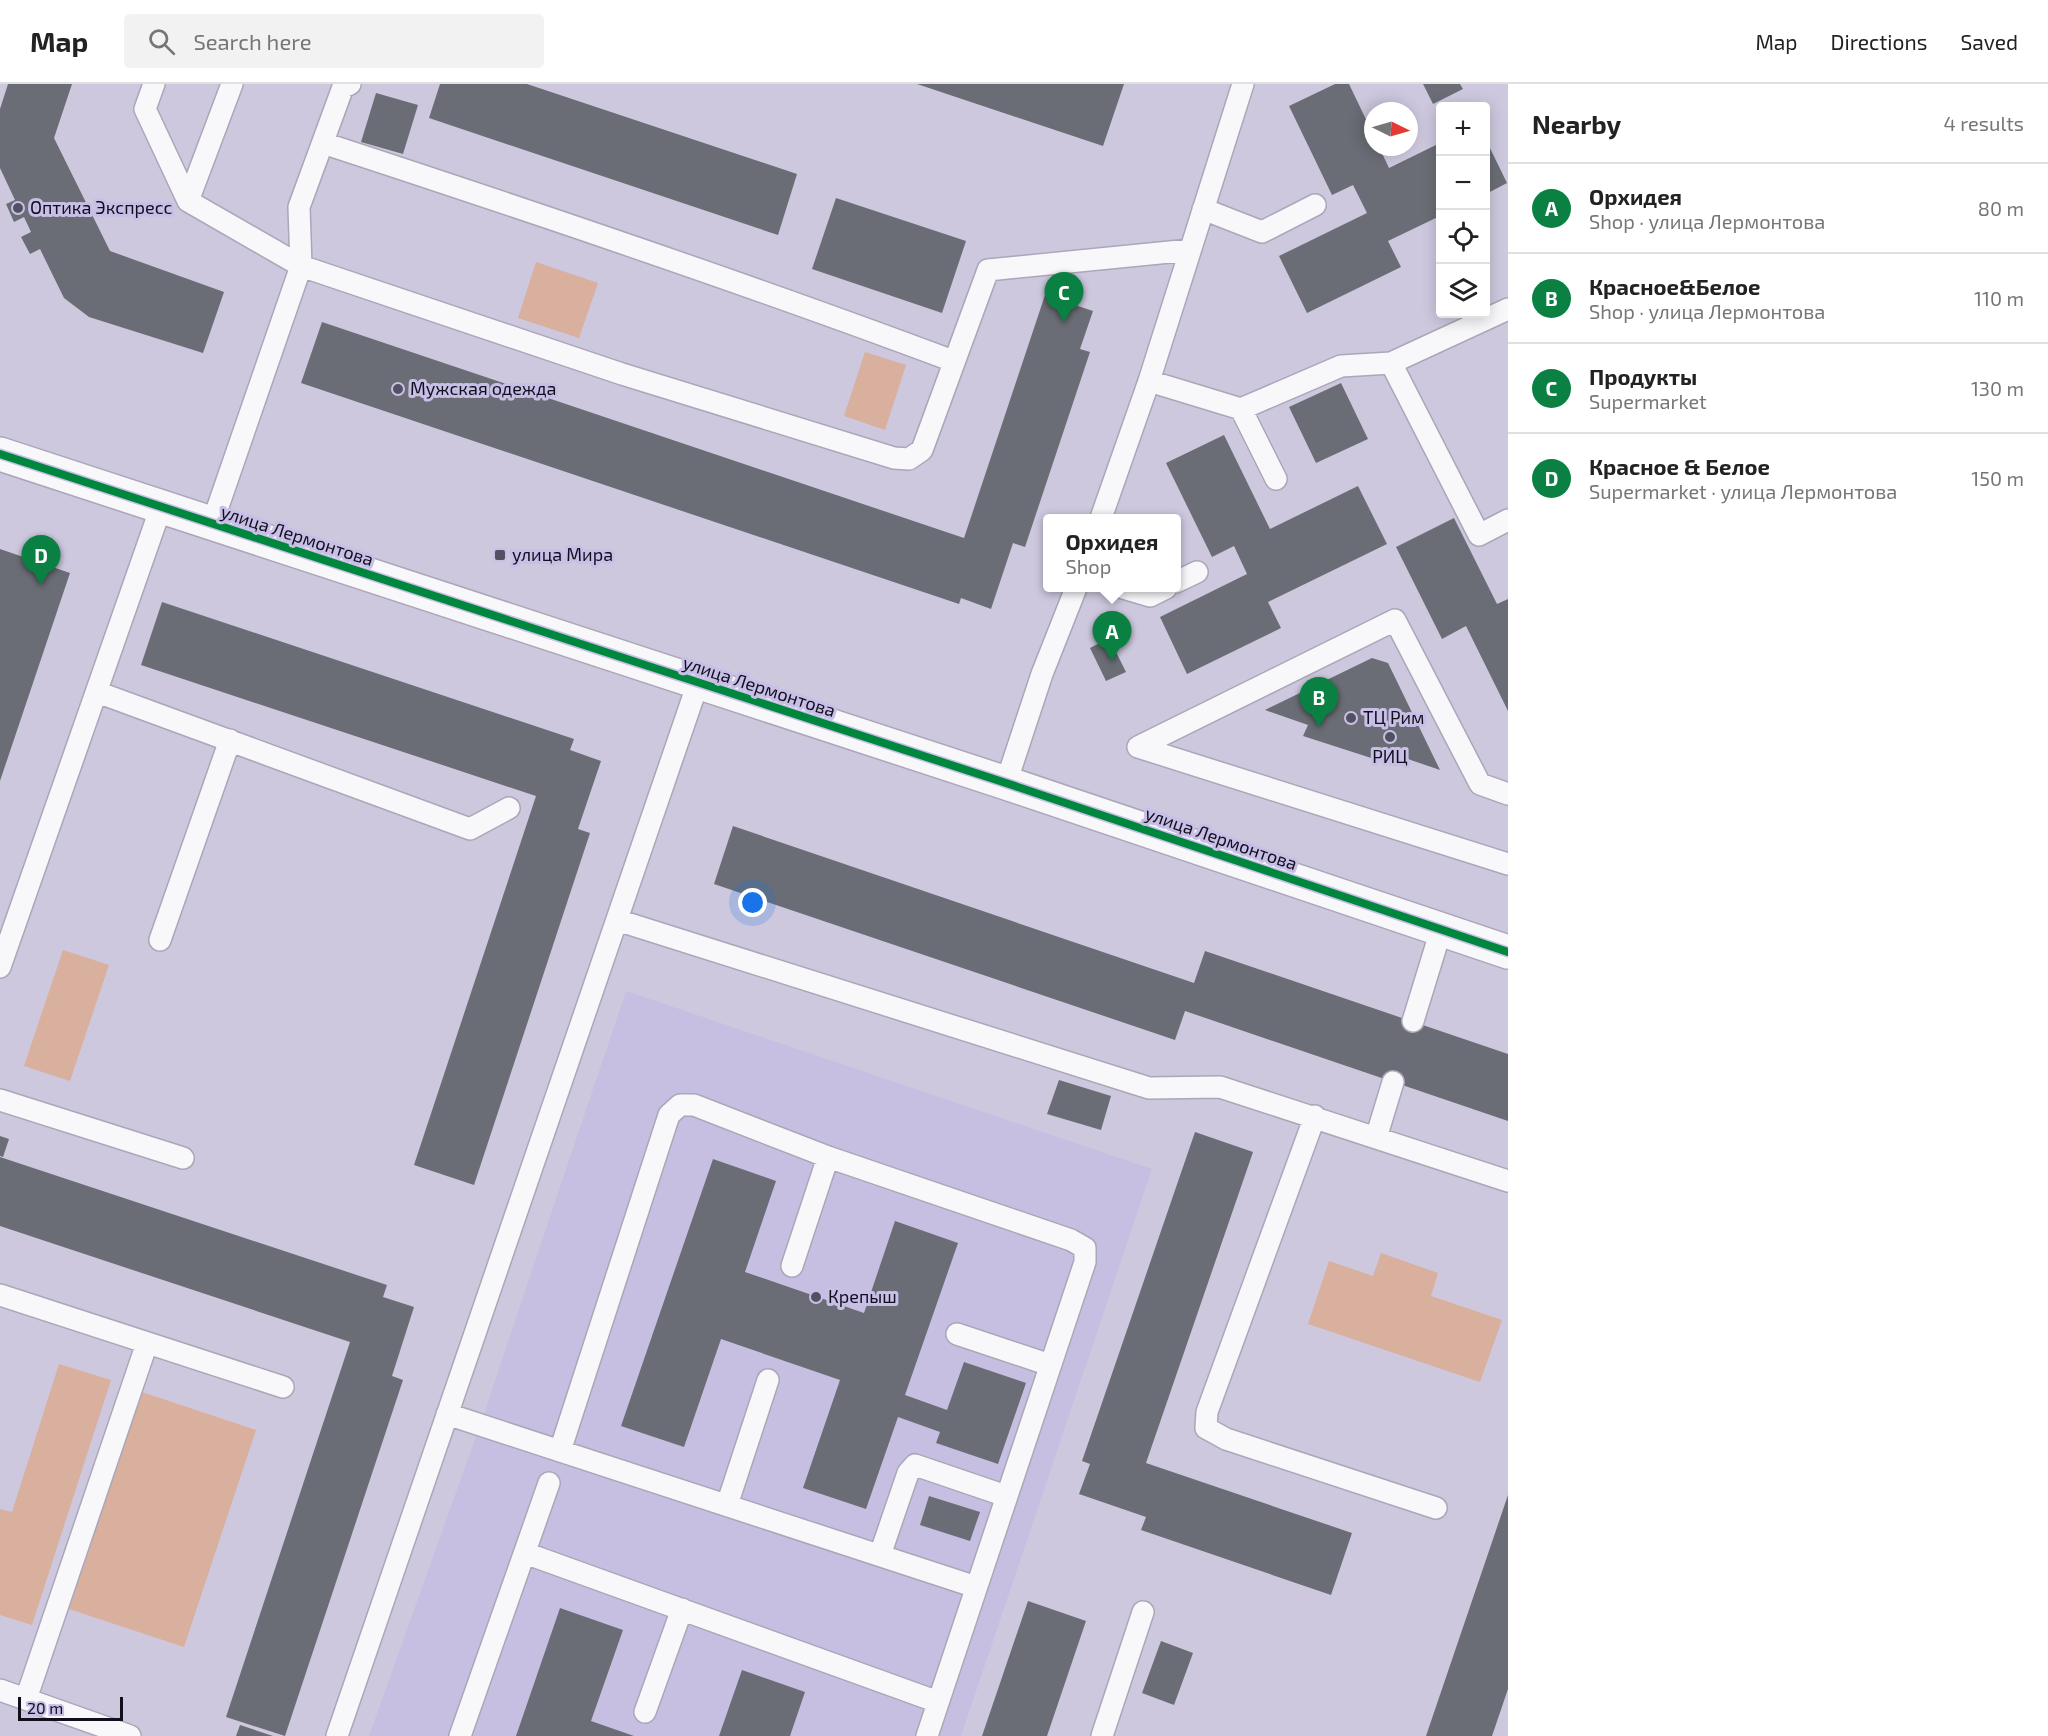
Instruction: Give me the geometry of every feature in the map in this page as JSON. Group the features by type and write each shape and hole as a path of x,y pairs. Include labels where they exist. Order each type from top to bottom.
{"street":[{"name":"улица Лермонтова","path":"0,454 1006,783 1508,952"}],"lane":[{"path":"153,84 145,109 188,201 302,266 611,370 894,458 909,459 922,450 988,270 1190,250"},
{"path":"188,201 232,84"},
{"path":"212,524 302,266 299,207 343,87 350,84"},
{"path":"1103,514 1149,381 1243,84"},
{"path":"323,143 582,228 804,306 953,362"},
{"path":"1203,208 1262,232 1316,205"},
{"path":"1149,381 1241,410 1341,366 1391,363 1508,309"},
{"path":"1391,363 1479,535 1508,520"},
{"path":"1241,410 1276,479"},
{"path":"0,967 161,507"},
{"path":"1181,580 1197,572"},
{"path":"1006,783 1042,674 1074,592"},
{"path":"1136,592 1150,596 1158,592"},
{"path":"1508,794 1480,784 1395,620 1138,747 1508,864"},
{"path":"337,1736 698,683"},
{"path":"97,692 470,829 509,808"},
{"path":"160,940 230,740"},
{"path":"617,920 1149,1088 1220,1087 1315,1116 1508,1181"},
{"path":"1413,1021 1441,930"},
{"path":"1376,1138 1394,1082"},
{"path":"0,1100 183,1158"},
{"path":"560,1451 669,1115 680,1105 694,1105 828,1157 1071,1240 1085,1248 1085,1262 927,1736"},
{"path":"1315,1116 1207,1412 1206,1428 1226,1439 1436,1508"},
{"path":"792,1266 828,1157"},
{"path":"0,1295 283,1387"},
{"path":"957,1334 1050,1365"},
{"path":"26,1699 147,1343"},
{"path":"727,1506 768,1380"},
{"path":"447,1414 976,1587"},
{"path":"880,1555 908,1473 915,1466 1006,1496"},
{"path":"460,1736 549,1483"},
{"path":"525,1553 938,1702"},
{"path":"645,1712 682,1610"},
{"path":"1102,1736 1143,1612"},
{"path":"0,1690 130,1736"}],"shaded area":[{"path":"536,262 598,283 579,338 518,318"},
{"path":"865,352 906,365 885,430 844,416"},
{"path":"63,950 109,965 70,1081 24,1066"},
{"name":"Крепыш","path":"626,991 1152,1169 961,1736 369,1736 480,1425"},
{"path":"1381,1253 1438,1273 1431,1296 1502,1320 1480,1382 1308,1324 1329,1261 1373,1276"},
{"path":"59,1364 111,1380 32,1625 0,1615 0,1509 12,1512"},
{"path":"142,1392 256,1430 184,1647 69,1609"}],"building":[{"path":"8,84 72,84 54,138 110,251 224,292 203,353 89,317 64,298 40,249 30,254 21,237 31,232 24,217 14,222 6,204 15,200 0,168 0,109"},
{"path":"440,84 527,84 797,174 778,235 429,118"},
{"path":"917,84 1124,84 1103,146"},
{"path":"1335,84 1349,84 1364,115 1364,156 1383,156 1389,168 1418,156 1418,154 1436,145 1436,218 1388,241 1401,267 1307,313 1279,256 1367,213 1353,185 1332,195 1289,106"},
{"path":"1423,84 1460,84 1463,89 1433,104"},
{"path":"376,93 418,105 403,154 361,142"},
{"path":"1490,148 1507,183 1490,192"},
{"path":"836,198 966,241 942,313 812,269"},
{"path":"1045,295 1093,311 1080,349 1090,352 1025,547 1013,543 991,609 961,598 959,604 301,383 322,322 964,538"},
{"path":"1341,383 1368,439 1316,463 1289,407"},
{"path":"1224,435 1270,529 1358,486 1387,544 1268,602 1281,628 1187,674 1160,617 1247,574 1234,546 1212,557 1166,463"},
{"path":"1454,518 1497,604 1508,599 1508,711 1466,626 1442,639 1396,547"},
{"path":"0,549 70,573 0,781"},
{"path":"162,602 574,739 570,750 601,761 578,829 590,833 474,1185 414,1165 536,796 141,665"},
{"path":"1109,638 1126,672 1106,681 1090,648"},
{"name":"ТЦ Рим","path":"1372,658 1388,663 1440,770 1399,756 1396,766 1303,736 1308,725 1265,710"},
{"path":"733,826 1194,983 1205,951 1508,1054 1508,1121 1185,1011 1175,1040 714,884"},
{"path":"1059,1080 1111,1096 1101,1130 1047,1114"},
{"path":"1195,1132 1253,1152 1146,1463 1352,1533 1331,1595 1141,1530 1146,1517 1079,1494 1090,1464 1082,1461"},
{"path":"0,1136 9,1139 3,1157 0,1156"},
{"path":"0,1157 387,1285 383,1297 414,1307 392,1376 403,1380 285,1736 226,1717 350,1342 0,1226"},
{"path":"713,1159 776,1181 745,1272 864,1313 895,1221 958,1243 905,1395 947,1410 964,1362 1026,1383 998,1464 936,1443 940,1432 898,1417 866,1509 803,1488 840,1380 721,1339 684,1447 621,1426"},
{"path":"1508,1495 1508,1689 1492,1736 1426,1736"},
{"path":"929,1496 980,1512 970,1541 920,1525"},
{"path":"1028,1601 1086,1621 1047,1736 982,1736"},
{"path":"560,1608 623,1630 591,1721 634,1736 516,1736"},
{"path":"1161,1641 1193,1653 1174,1705 1142,1693"},
{"path":"742,1670 805,1692 790,1736 719,1736"},
{"path":"240,1725 273,1736 236,1736"}],"cycle path":[{"path":"0,454 1006,783 1508,952"}],"place":[{"name":"Оптика Экспресс","path":"18,208"},
{"name":"Продукты","path":"1064,322"},
{"name":"Мужская одежда","path":"398,389"},
{"name":"улица Мира","path":"500,555"},
{"name":"Красное & Белое","path":"41,585"},
{"name":"Орхидея","path":"1112,661"},
{"name":"ТЦ Рим","path":"1351,718"},
{"name":"Красное&Белое","path":"1319,727"},
{"name":"РИЦ","path":"1390,737"},
{"name":"Крепыш","path":"816,1297"}]}
